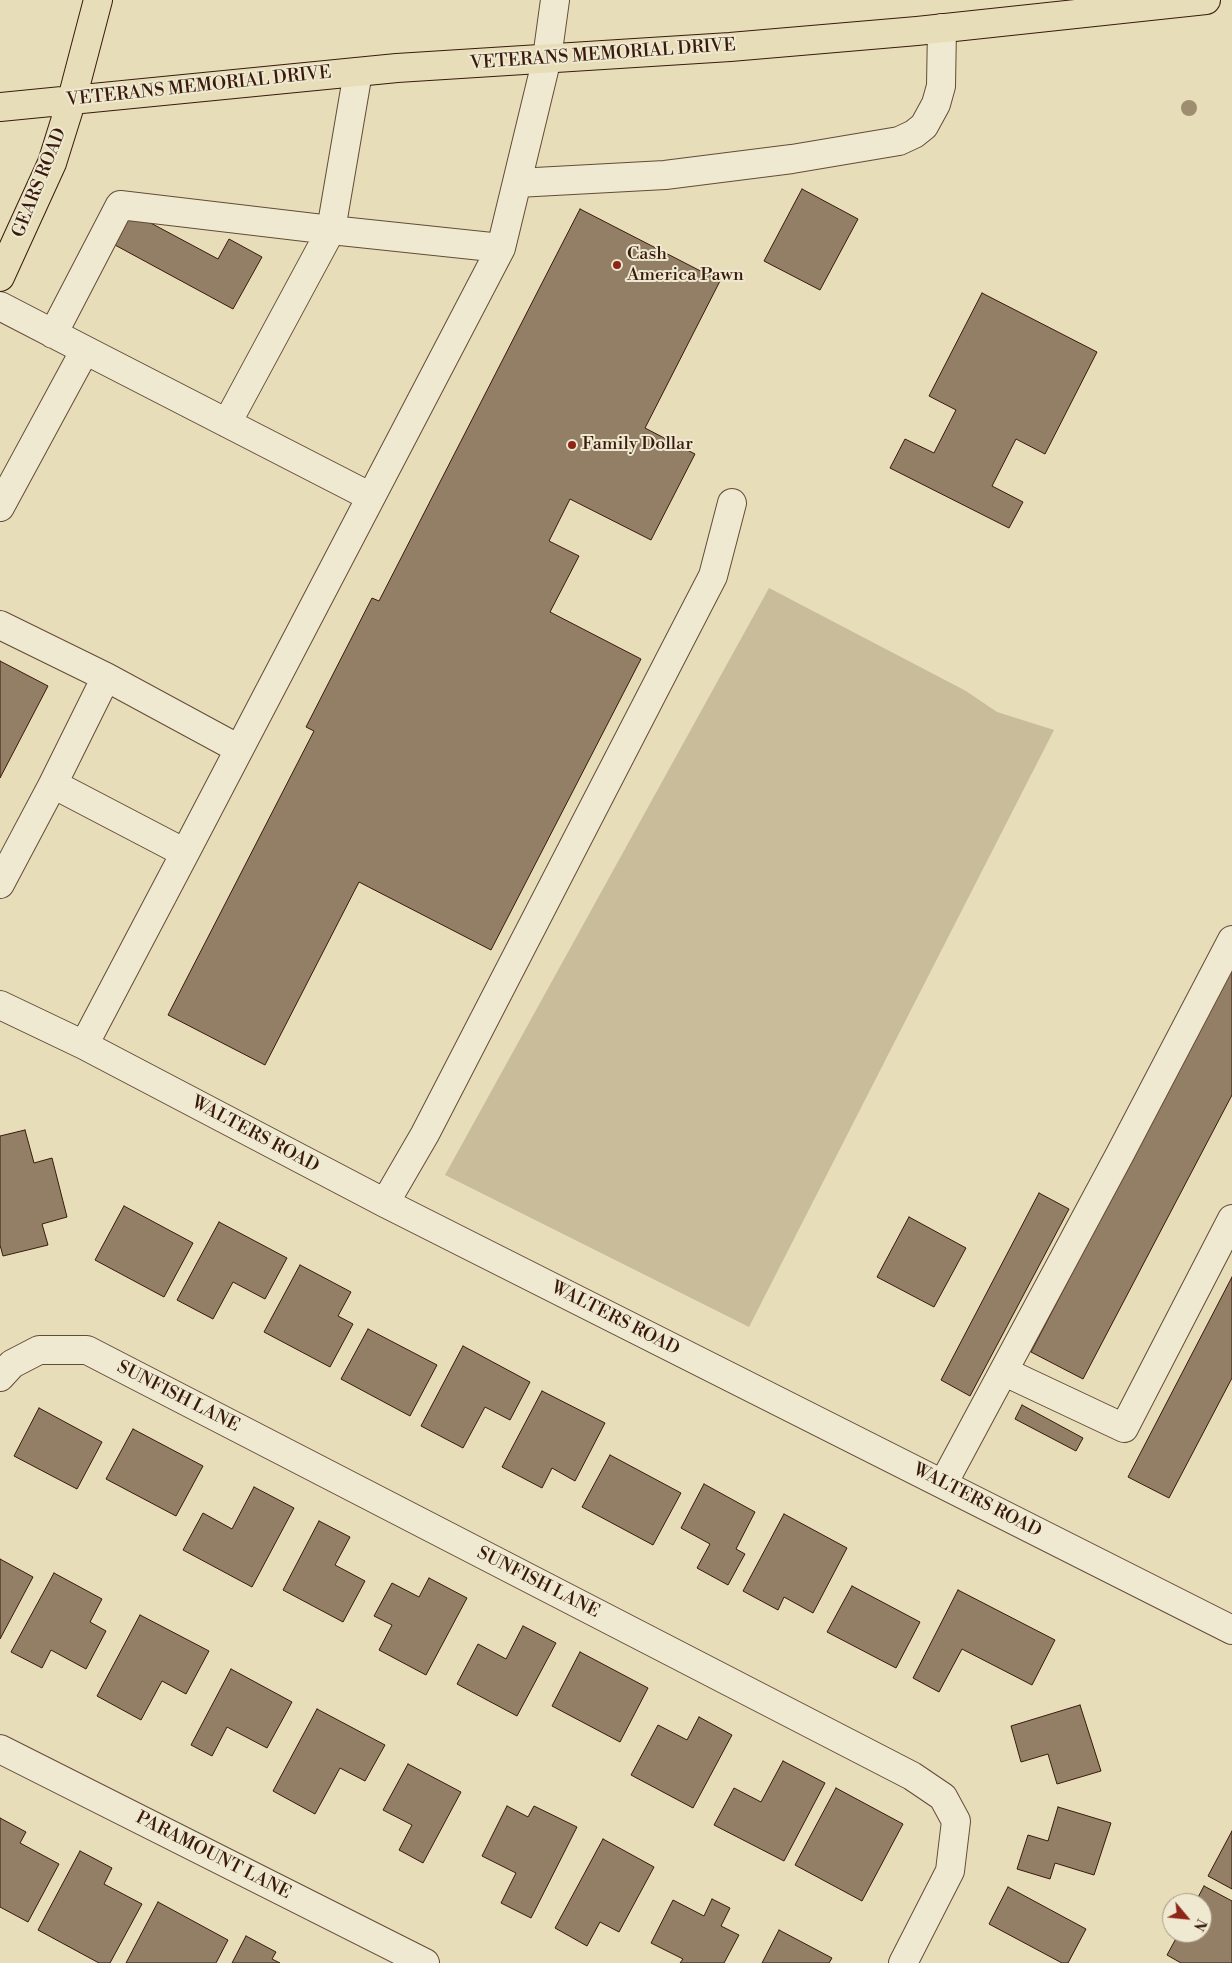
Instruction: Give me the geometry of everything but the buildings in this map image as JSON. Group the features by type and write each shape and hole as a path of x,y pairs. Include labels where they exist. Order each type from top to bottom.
{"main road":[{"name":"GEARS ROAD","path":"2,271 52,162 72,99 98,0"},
{"name":"VETERANS MEMORIAL DRIVE","path":"0,107 358,72 730,47 942,28 1206,0"}],"street":[{"path":"84,1046 501,248 546,58 555,0"},
{"path":"517,183 665,175 792,159 899,141 914,134 924,126 936,104 940,86 942,28"},
{"path":"227,423 331,230 358,72"},
{"path":"53,334 120,205 501,248"},
{"path":"0,306 371,497"},
{"path":"0,507 85,350"},
{"path":"385,1202 430,1126 713,576 732,504"},
{"path":"0,624 106,677 239,749"},
{"path":"0,884 53,784 106,677"},
{"path":"53,784 185,853"},
{"path":"944,1484 1005,1372 1232,940"},
{"name":"WALTERS ROAD","path":"0,1005 84,1046 385,1202 1232,1630"},
{"path":"1005,1372 1124,1428 1232,1219"},
{"name":"SUNFISH LANE","path":"0,1378 12,1364 39,1350 87,1350 912,1776 943,1797 956,1821 950,1871 902,1963"},
{"name":"PARAMOUNT LANE","path":"0,1749 425,1963"}],"shaded area":[{"path":"769,588 966,691 997,712 1054,730 749,1327 445,1175"}],"place":[{"name":"Cash America Pawn","path":"617,265"},
{"name":"Family Dollar","path":"572,445"}]}
